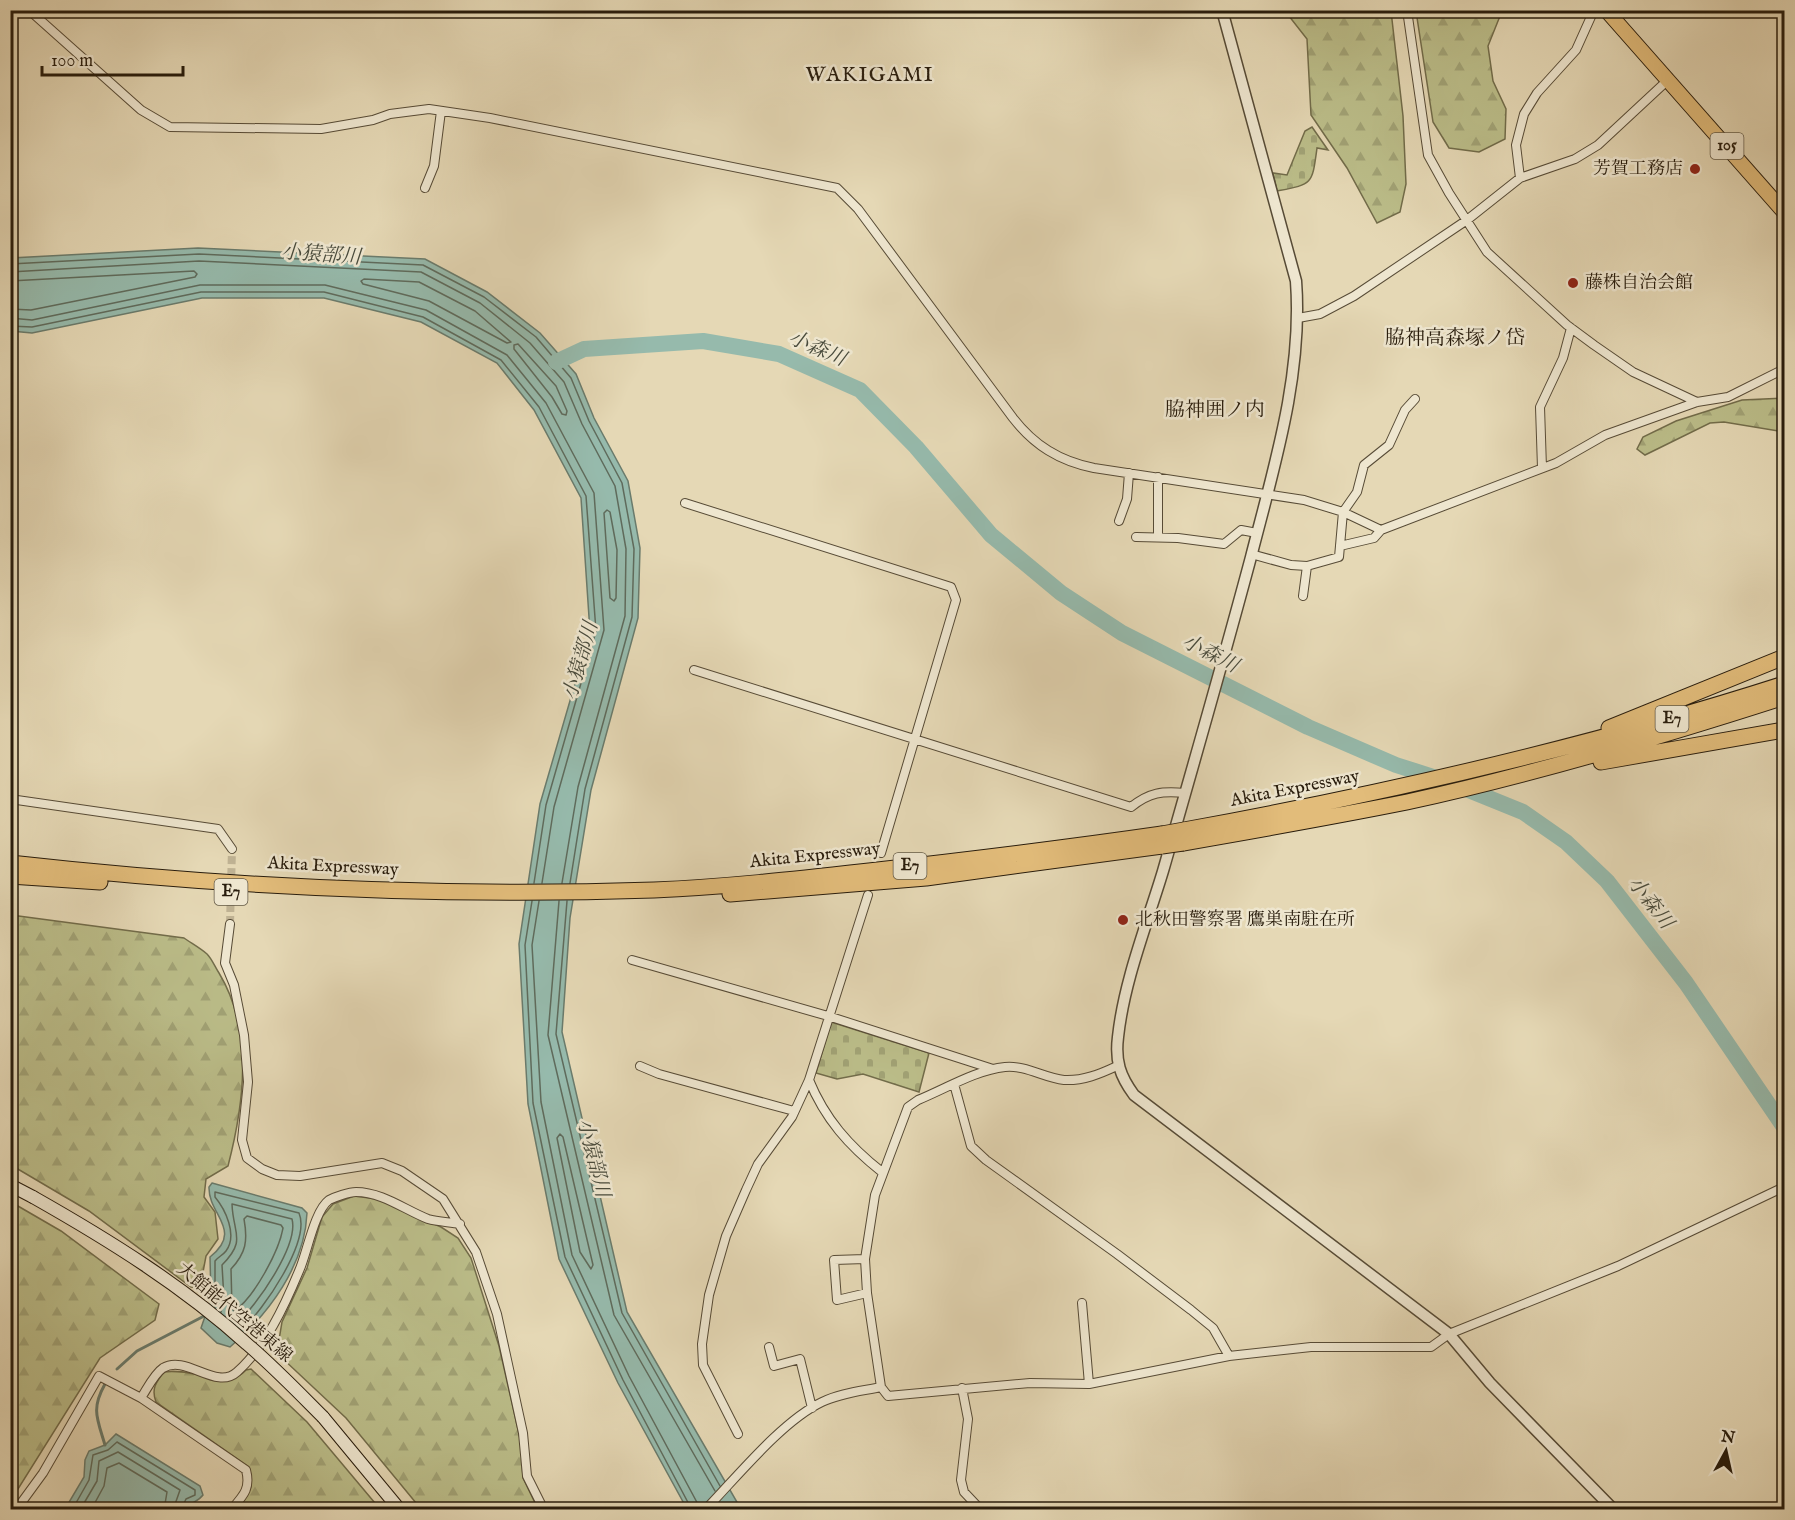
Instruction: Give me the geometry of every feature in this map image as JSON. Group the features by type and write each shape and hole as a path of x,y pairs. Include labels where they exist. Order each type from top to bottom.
{"highway":[{"name":"105","path":"1606,10 1785,212"},
{"path":"1557,748 1785,657"},
{"name":"E7","path":"1557,748 1639,729 1785,684"},
{"name":"E7","path":"1571,765 1785,697"},
{"path":"1571,765 1785,730"},
{"name":"Akita Expressway","path":"1346,807 1557,748"},
{"name":"Akita Expressway","path":"10,876 258,894 453,896 656,894 1162,840 1473,786 1571,765"},
{"name":"Akita Expressway","path":"10,863 252,883 453,896"}],"main road":[{"name":"大館能代空港東線","path":"10,1185 90,1229 200,1305 247,1343 323,1417 400,1509"}],"street":[{"path":"29,10 141,110 170,126 321,129 373,120 390,114 429,109 490,118 837,188 858,209 1025,434 1046,450 1071,464 1321,504 1382,530"},
{"path":"1222,10 1296,281 1298,318 1296,362 1267,494 1225,655 1130,981 1118,1036 1117,1066 1134,1095 1449,1334 1490,1383 1614,1509"},
{"path":"1407,10 1428,155 1495,262 1571,328 1633,372 1697,402"},
{"path":"1520,178 1516,145 1524,114 1537,93 1576,50 1594,10"},
{"path":"1298,318 1320,314 1354,296 1467,220 1520,178 1575,159 1598,145 1669,79"},
{"path":"425,188 434,166 441,111"},
{"path":"1542,468 1540,407 1563,358 1571,328"},
{"path":"1340,546 1374,538 1382,530 1542,468 1605,435 1697,402 1728,397 1785,369"},
{"path":"1251,554 1291,565 1306,566 1340,557 1343,512 1357,492 1364,465 1389,445 1405,410 1415,399"},
{"path":"1119,521 1127,500 1129,473"},
{"path":"1158,477 1158,536"},
{"path":"685,503 951,587 956,600 881,853"},
{"path":"1136,537 1158,536 1224,544 1241,530 1257,533"},
{"path":"1303,596 1306,566"},
{"path":"694,670 1131,807 1142,798 1158,791 1185,793"},
{"path":"10,799 218,829 232,849"},
{"path":"738,1434 703,1365 702,1344 709,1295 726,1236 758,1164 794,1112 809,1080 868,895"},
{"path":"230,924 225,963 234,985 244,1035 248,1082 242,1140 247,1158 262,1169 277,1175 300,1176 382,1163 402,1170 443,1199 476,1252 497,1314 523,1433 527,1476 544,1509"},
{"path":"632,960 828,1016 993,1069"},
{"path":"640,1065 659,1074 794,1112"},
{"path":"1117,1066 1091,1078 1063,1080 1024,1069 1007,1067 993,1069 918,1100 908,1107 875,1195 865,1259 867,1293 881,1387 888,1396 1030,1383 1089,1384 1229,1356 1311,1347 1431,1347 1449,1334 1618,1266 1785,1187"},
{"path":"809,1080 819,1104 838,1132 855,1151 882,1172"},
{"path":"954,1084 971,1146 986,1161 1191,1310 1213,1328 1229,1356"},
{"path":"141,1398 161,1369 171,1365 192,1367 207,1375 224,1377 235,1374 264,1342 300,1271 319,1214 329,1201 354,1192 380,1197 430,1220 460,1224"},
{"path":"865,1259 834,1260 837,1300 867,1293"},
{"path":"1082,1303 1089,1384"},
{"path":"769,1347 774,1366 800,1359 812,1408"},
{"path":"16,1509 43,1473 99,1376 141,1398 246,1470 249,1481 247,1493 231,1509"},
{"path":"705,1509 760,1453 812,1408 838,1396 881,1387"},
{"path":"962,1388 968,1419 961,1480 964,1492 981,1509"}],"green space":[{"path":"1285,11 1391,11 1403,116 1406,184 1400,212 1377,223 1347,168 1311,115 1307,39"},
{"path":"1416,11 1502,11 1488,46 1493,81 1506,109 1505,139 1479,152 1449,148 1433,122"},
{"path":"1312,127 1328,150 1317,148 1314,169 1309,181 1298,187 1277,191 1273,173 1287,175 1305,131"},
{"path":"1784,398 1784,432 1724,422 1710,423 1645,455 1637,449 1643,437 1676,421 1742,400"},
{"path":"11,915 184,938 207,954 219,973 230,995 237,1019 243,1068 238,1118 228,1166 206,1179 204,1197 215,1212 218,1239 206,1256 200,1288 191,1287 89,1211 11,1165"},
{"path":"831,1022 929,1053 919,1092 863,1074 837,1079 816,1073"},
{"path":"354,1196 377,1199 441,1227 458,1238 471,1258 499,1346 521,1443 523,1478 538,1509 421,1509 346,1418 282,1358 279,1340 282,1322 307,1268 322,1217 333,1204"},
{"path":"11,1202 61,1231 159,1304 155,1320 100,1358 18,1489 11,1494"},
{"path":"251,1369 307,1422 380,1509 236,1509 250,1490 249,1467 156,1402 154,1389 164,1372 186,1372 230,1378"}],"water":[{"name":"小猿部川","path":"198,248 425,259 487,292 540,333 576,374 594,418 628,481 640,548 638,618 591,790 570,918 562,1032 627,1312 741,1509 687,1509 618,1383 559,1259 528,1104 519,944 540,804 590,632 581,498 534,410 497,363 421,322 324,298 202,298 32,333 11,331 11,258"},
{"path":"212,1183 302,1208 307,1213 300,1251 292,1270 271,1304 230,1347 217,1343 201,1328 211,1299 210,1257 224,1239 222,1222 210,1197 209,1187"},
{"path":"116,1434 200,1486 203,1495 185,1509 65,1509 84,1477 85,1460 89,1451 105,1445"}],"waterway":[{"name":"小森川","path":"556,362 584,349 703,341 779,354 860,390 916,447 991,535 1061,593 1122,633 1308,727 1396,765 1449,782 1523,812 1566,842 1607,881 1686,983 1784,1127"},
{"path":"117,1369 137,1351 206,1315"},
{"path":"105,1384 97,1407 105,1445"}],"tunnel":[{"path":"230,924 232,849"}],"place":[{"name":"芳賀工務店","path":"1695,169"},
{"name":"藤株自治会館","path":"1573,283"},
{"name":"北秋田警察署 鷹巣南駐在所","path":"1123,920"}],"district":[{"name":"WAKIGAMI","path":"870,75"},
{"name":"脇神高森塚ノ岱","path":"1455,338"},
{"name":"脇神囲ノ内","path":"1215,410"}]}
